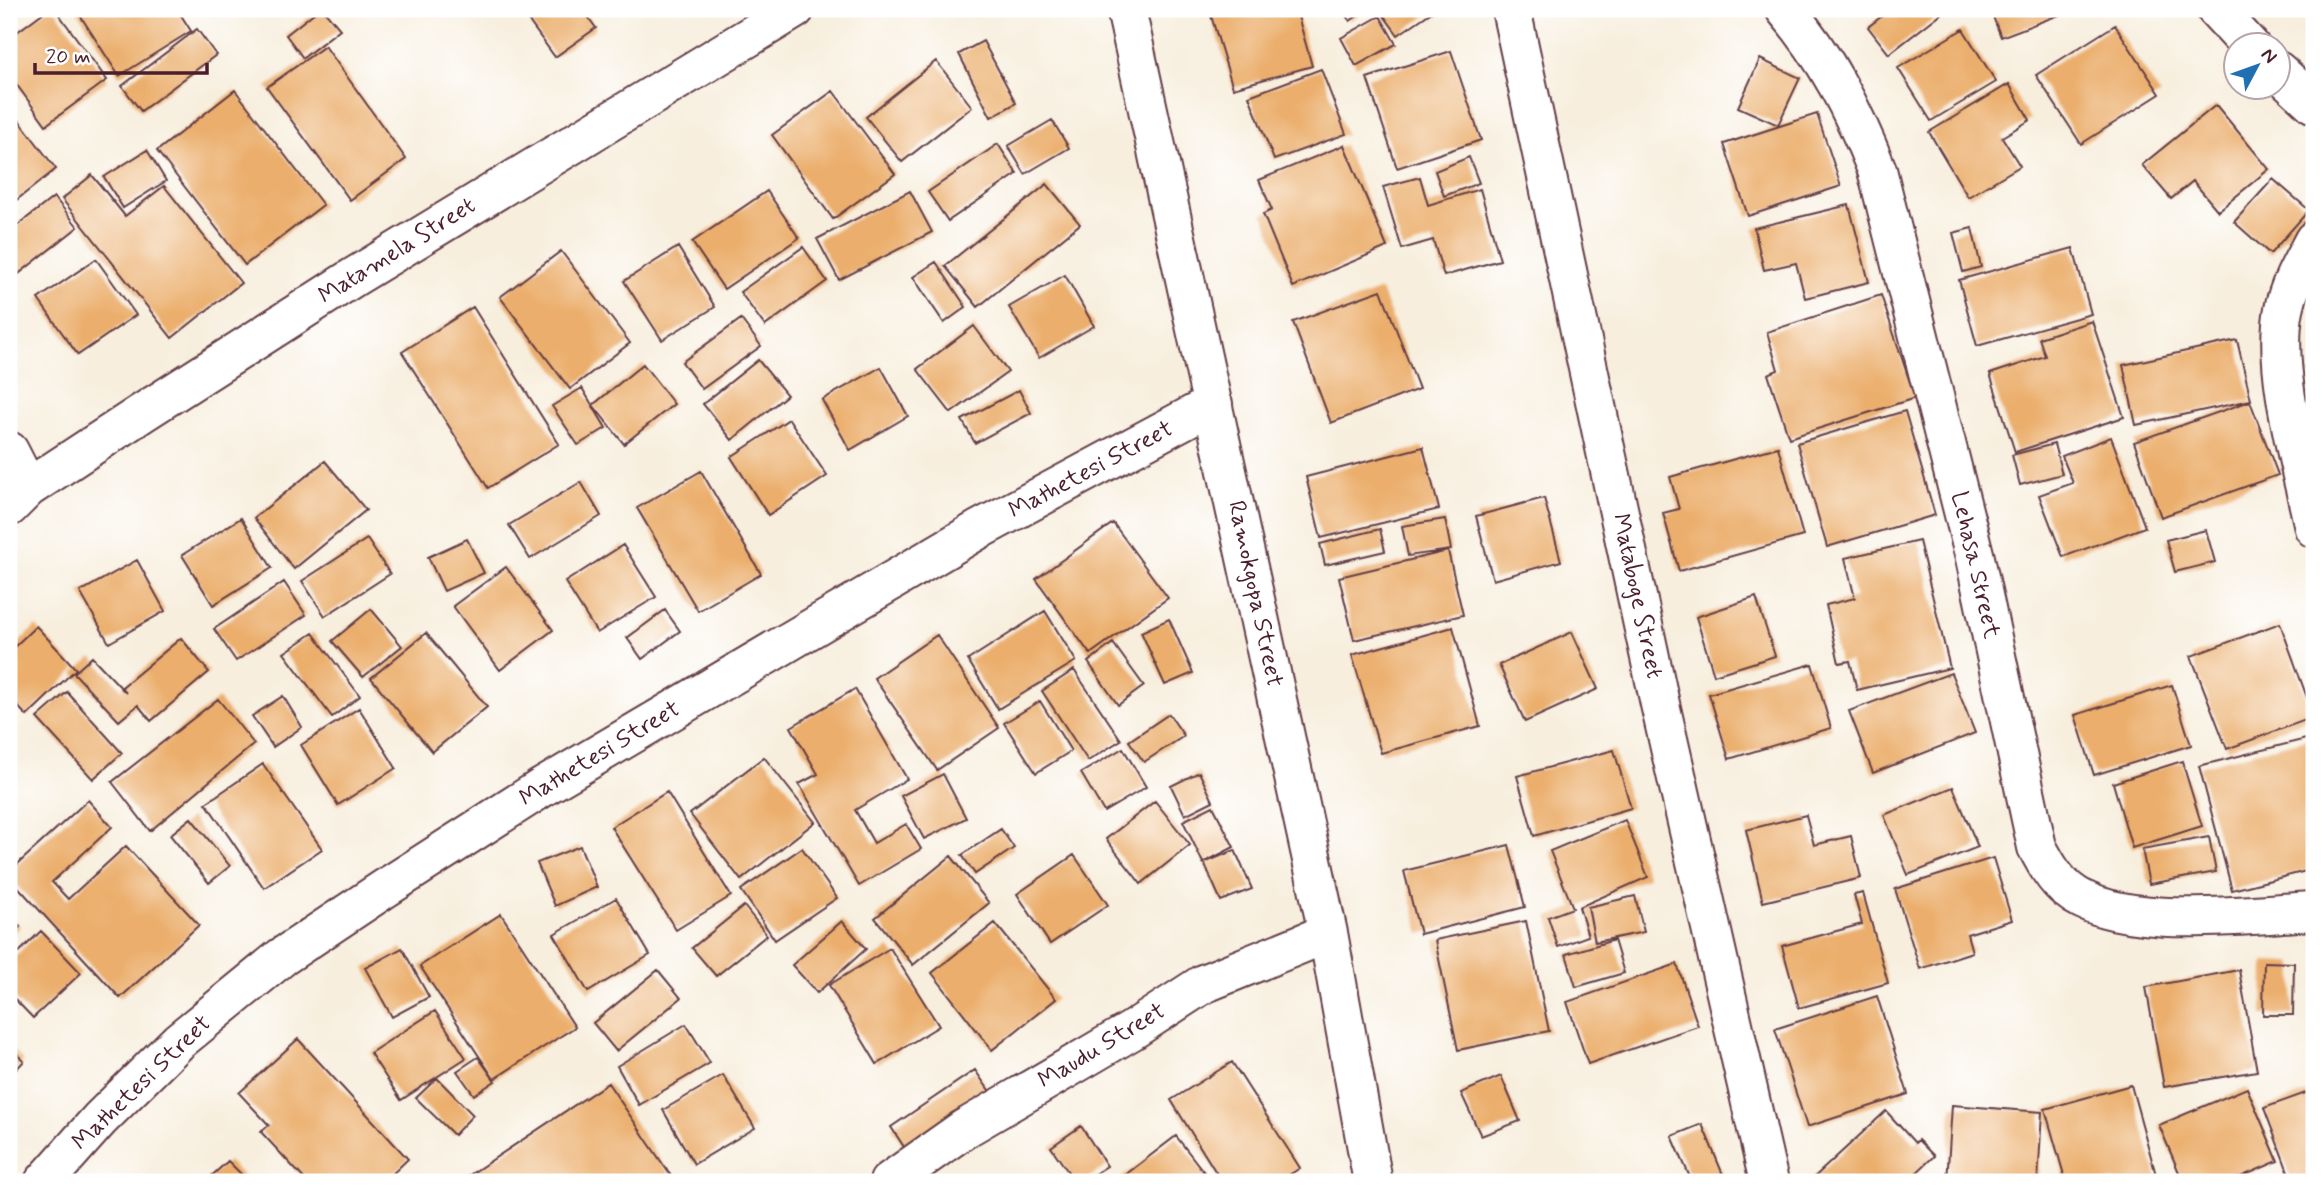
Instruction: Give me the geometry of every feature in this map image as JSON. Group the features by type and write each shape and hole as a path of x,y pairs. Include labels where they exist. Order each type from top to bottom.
{"street":[{"name":"Matamela Street","path":"19,498 354,277 795,9"},
{"name":"Ramokgopa Street","path":"1126,9 1328,933 1373,1182"},
{"name":"Mataboge Street","path":"1511,9 1660,704 1769,1182"},
{"name":"Lehasa Street","path":"1785,9 1816,45 1852,108 1877,170 1975,558 2037,847 2049,869 2068,890 2096,907 2141,917 2314,911"},
{"path":"2216,9 2237,32"},
{"path":"2292,84 2314,104"},
{"path":"2314,240 2284,307 2280,340 2290,411 2314,528"},
{"name":"Mathetesi Street","path":"44,1182 100,1119 180,1041 282,957 384,889 543,787 978,530 1213,404"},
{"path":"9,452 19,498"},
{"name":"Maudu Street","path":"889,1182 964,1129 1130,1031 1203,984 1328,933"}],"building":[{"path":"48,9 55,9 107,80 46,125 9,74 9,38"},
{"path":"76,9 177,9 191,31 119,76"},
{"path":"319,9 323,9 340,29 303,58 286,35"},
{"path":"520,9 582,9 596,28 555,57"},
{"path":"1209,9 1296,9 1312,66 1233,88"},
{"path":"1341,9 1367,9 1350,21"},
{"path":"1379,9 1436,9 1398,35"},
{"path":"1891,9 1947,9 1889,54 1868,27"},
{"path":"1990,9 2075,9 2001,37"},
{"path":"1380,16 1396,44 1356,66 1341,38"},
{"path":"2115,25 2160,94 2081,144 2036,75"},
{"path":"197,29 216,55 141,111 122,86"},
{"path":"1963,29 1996,82 1931,121 1898,68"},
{"path":"983,41 1016,103 991,117 959,54"},
{"path":"325,46 406,159 350,200 267,87"},
{"path":"1451,51 1481,140 1397,168 1367,78"},
{"path":"1760,59 1800,78 1778,125 1738,107"},
{"path":"936,61 972,107 902,162 866,117"},
{"path":"1321,69 1346,134 1274,160 1249,96"},
{"path":"2009,84 2030,120 2002,137 2020,166 1968,197 1929,132"},
{"path":"235,90 323,205 245,265 157,151"},
{"path":"833,91 895,174 833,219 772,135"},
{"path":"2216,105 2269,169 2218,211 2193,181 2171,199 2142,165"},
{"path":"9,107 56,169 9,206"},
{"path":"1817,114 1841,186 1748,216 1724,144"},
{"path":"1052,120 1069,148 1025,174 1008,146"},
{"path":"998,144 1017,174 948,221 928,192"},
{"path":"1344,145 1387,247 1293,287 1263,214 1272,210 1259,180"},
{"path":"147,150 166,181 123,208 104,177"},
{"path":"1469,157 1479,183 1444,196 1435,171"},
{"path":"92,175 125,216 164,186 241,283 172,338 62,199"},
{"path":"1420,177 1428,205 1480,189 1500,260 1444,276 1433,240 1402,249 1383,187"},
{"path":"2273,179 2309,210 2270,254 2234,222"},
{"path":"1047,184 1080,224 978,307 945,266"},
{"path":"767,191 799,238 724,289 692,242"},
{"path":"910,191 932,232 839,280 817,239"},
{"path":"54,197 78,227 16,276 9,267 9,232"},
{"path":"1849,205 1869,282 1805,298 1796,263 1764,270 1754,228"},
{"path":"1972,228 1981,267 1963,272 1953,233"},
{"path":"678,247 715,307 662,340 624,281"},
{"path":"803,247 827,281 765,326 740,292"},
{"path":"2073,248 2091,314 1977,346 1959,280"},
{"path":"561,251 630,343 570,389 500,297"},
{"path":"96,259 136,315 78,355 38,299"},
{"path":"936,262 966,307 944,323 913,277"},
{"path":"1065,275 1094,326 1039,358 1009,307"},
{"path":"1381,290 1419,389 1331,423 1293,322"},
{"path":"1881,295 1915,398 1789,438 1768,374 1778,370 1767,332"},
{"path":"473,307 559,444 488,488 402,352"},
{"path":"741,319 761,346 702,389 682,362"},
{"path":"2092,321 2124,417 2015,452 1990,374 2045,356 2039,338"},
{"path":"974,326 1008,372 951,413 917,369"},
{"path":"2237,340 2251,400 2136,425 2123,365"},
{"path":"758,360 787,395 732,440 703,404"},
{"path":"643,364 674,404 624,444 593,405"},
{"path":"881,367 908,416 850,450 822,400"},
{"path":"582,388 606,428 578,445 552,406"},
{"path":"1019,390 1031,413 975,443 962,420"},
{"path":"2250,401 2278,475 2161,517 2134,442"},
{"path":"1905,411 1935,515 1827,547 1797,443"},
{"path":"789,419 827,476 768,515 731,457"},
{"path":"2111,437 2145,527 2063,557 2039,495 2073,483 2062,456"},
{"path":"2054,444 2062,474 2020,485 2012,455"},
{"path":"1423,447 1439,509 1321,538 1306,477"},
{"path":"1778,447 1803,536 1679,571 1663,513 1679,509 1670,477"},
{"path":"325,461 366,510 294,569 254,518"},
{"path":"701,471 761,574 698,611 637,508"},
{"path":"581,482 601,516 530,559 509,525"},
{"path":"1544,498 1561,561 1493,580 1476,516"},
{"path":"241,518 272,568 213,605 182,555"},
{"path":"1445,519 1451,550 1408,556 1402,526"},
{"path":"1113,523 1168,598 1090,654 1036,579"},
{"path":"1380,529 1385,551 1325,565 1320,544"},
{"path":"2206,530 2215,562 2175,572 2166,540"},
{"path":"367,539 390,574 325,616 302,581"},
{"path":"467,539 484,573 444,591 428,557"},
{"path":"1919,541 1950,668 1857,690 1850,661 1839,663 1826,605 1855,598 1845,558"},
{"path":"623,545 656,597 597,633 565,582"},
{"path":"1448,551 1463,615 1354,640 1339,577"},
{"path":"137,560 165,611 109,643 80,592"},
{"path":"506,567 553,630 500,670 453,606"},
{"path":"284,582 306,615 236,661 214,629"},
{"path":"1756,597 1775,656 1714,675 1696,617"},
{"path":"371,609 402,646 363,677 332,641"},
{"path":"665,610 680,631 642,659 627,638"},
{"path":"1045,611 1076,661 998,709 968,660"},
{"path":"1169,619 1193,673 1165,685 1141,632"},
{"path":"2280,623 2314,717 2227,749 2191,656"},
{"path":"36,626 76,669 27,716 9,697 9,652"},
{"path":"1453,627 1480,726 1381,753 1352,655"},
{"path":"1572,632 1598,689 1525,722 1499,665"},
{"path":"313,633 360,696 332,717 284,653"},
{"path":"426,633 487,707 432,752 371,678"},
{"path":"937,635 999,728 937,770 874,678"},
{"path":"181,638 209,672 151,721 138,705 119,721 74,673 92,657 126,693 122,687"},
{"path":"1113,643 1144,686 1118,705 1088,662"},
{"path":"1812,664 1831,728 1729,759 1709,694"},
{"path":"1074,670 1121,740 1088,761 1042,691"},
{"path":"1951,673 1975,733 1873,773 1849,711"},
{"path":"2172,685 2191,745 2094,775 2075,715"},
{"path":"855,689 907,779 855,810 874,843 906,824 921,849 859,886 799,784 818,774 791,727"},
{"path":"67,692 122,753 93,779 37,718"},
{"path":"283,696 302,727 273,747 252,716"},
{"path":"218,699 254,744 150,831 112,782"},
{"path":"1040,701 1071,751 1036,773 1004,723"},
{"path":"359,708 396,768 338,805 301,745"},
{"path":"1169,714 1184,736 1144,762 1129,741"},
{"path":"2314,737 2314,869 2232,890 2199,766"},
{"path":"1123,748 1146,787 1104,812 1081,773"},
{"path":"1614,750 1631,808 1534,836 1517,776"},
{"path":"764,757 815,822 741,880 690,814"},
{"path":"2182,761 2202,826 2132,848 2113,783"},
{"path":"263,764 322,849 264,888 206,803"},
{"path":"1199,772 1213,801 1185,815 1171,786"},
{"path":"943,774 966,818 924,839 901,796"},
{"path":"1953,787 1978,847 1908,875 1884,815"},
{"path":"667,792 731,896 676,930 611,827"},
{"path":"88,800 112,827 52,882 68,899 126,846 199,925 120,998 9,877 9,872"},
{"path":"1155,801 1190,845 1141,884 1106,839"},
{"path":"1213,806 1234,847 1203,863 1183,821"},
{"path":"1806,815 1814,845 1851,836 1861,878 1763,902 1746,830"},
{"path":"191,818 230,866 209,883 170,835"},
{"path":"1625,820 1648,877 1579,907 1588,936 1558,947 1548,917 1573,908 1550,851"},
{"path":"1001,829 1014,848 975,874 962,855"},
{"path":"2209,837 2216,872 2149,884 2142,849"},
{"path":"1509,845 1525,907 1420,934 1404,871"},
{"path":"580,846 597,887 555,906 537,863"},
{"path":"802,848 837,898 775,940 741,890"},
{"path":"1235,850 1252,889 1221,901 1204,863"},
{"path":"1074,855 1108,905 1050,944 1017,894"},
{"path":"951,856 989,903 913,965 875,918"},
{"path":"1993,858 2012,920 1967,934 1972,952 1920,969 1895,889"},
{"path":"1863,893 1888,983 1799,1008 1782,946 1862,924 1854,895"},
{"path":"1635,896 1644,932 1595,942 1588,907"},
{"path":"616,898 650,955 588,992 554,934"},
{"path":"744,906 767,935 716,976 692,948"},
{"path":"501,914 575,1027 494,1079 420,966"},
{"path":"9,915 20,927 9,937"},
{"path":"842,921 866,949 817,993 792,965"},
{"path":"1526,921 1549,1031 1458,1050 1435,940"},
{"path":"995,923 1056,999 992,1050 932,973"},
{"path":"41,931 81,973 33,1018 9,993 9,962"},
{"path":"1614,940 1624,973 1576,987 1566,954"},
{"path":"402,948 429,997 392,1017 365,968"},
{"path":"890,948 939,1026 877,1064 829,985"},
{"path":"2264,962 2294,963 2293,1015 2263,1015"},
{"path":"1677,964 1698,1026 1588,1064 1567,1002"},
{"path":"658,970 681,998 616,1051 593,1023"},
{"path":"2239,970 2257,1071 2164,1087 2146,987"},
{"path":"1877,996 1908,1094 1807,1127 1775,1029"},
{"path":"435,1011 466,1058 401,1100 370,1053"},
{"path":"686,1024 710,1063 639,1105 617,1066"},
{"path":"298,1039 408,1159 384,1182 307,1182 261,1132 269,1125 239,1093"},
{"path":"9,1046 24,1061 9,1077"},
{"path":"478,1057 495,1081 474,1095 457,1071"},
{"path":"1232,1062 1300,1168 1278,1182 1222,1182 1171,1100"},
{"path":"975,1070 993,1096 908,1153 891,1127"},
{"path":"723,1075 755,1128 694,1164 663,1110"},
{"path":"1501,1076 1520,1121 1481,1136 1461,1093"},
{"path":"437,1078 473,1115 454,1135 416,1098"},
{"path":"608,1083 675,1182 459,1182"},
{"path":"2131,1085 2158,1182 2066,1182 2045,1109"},
{"path":"2247,1088 2278,1161 2229,1182 2183,1182 2159,1125"},
{"path":"2314,1090 2314,1182 2292,1182 2264,1108"},
{"path":"1952,1105 2042,1112 2038,1182 1947,1182"},
{"path":"1886,1111 1915,1143 1918,1140 1934,1156 1907,1182 1809,1182"},
{"path":"1702,1124 1726,1182 1692,1182 1672,1136"},
{"path":"1081,1126 1107,1166 1082,1182 1075,1182 1051,1147"},
{"path":"1176,1136 1210,1180 1116,1182"},
{"path":"228,1161 249,1182 205,1182"}]}
